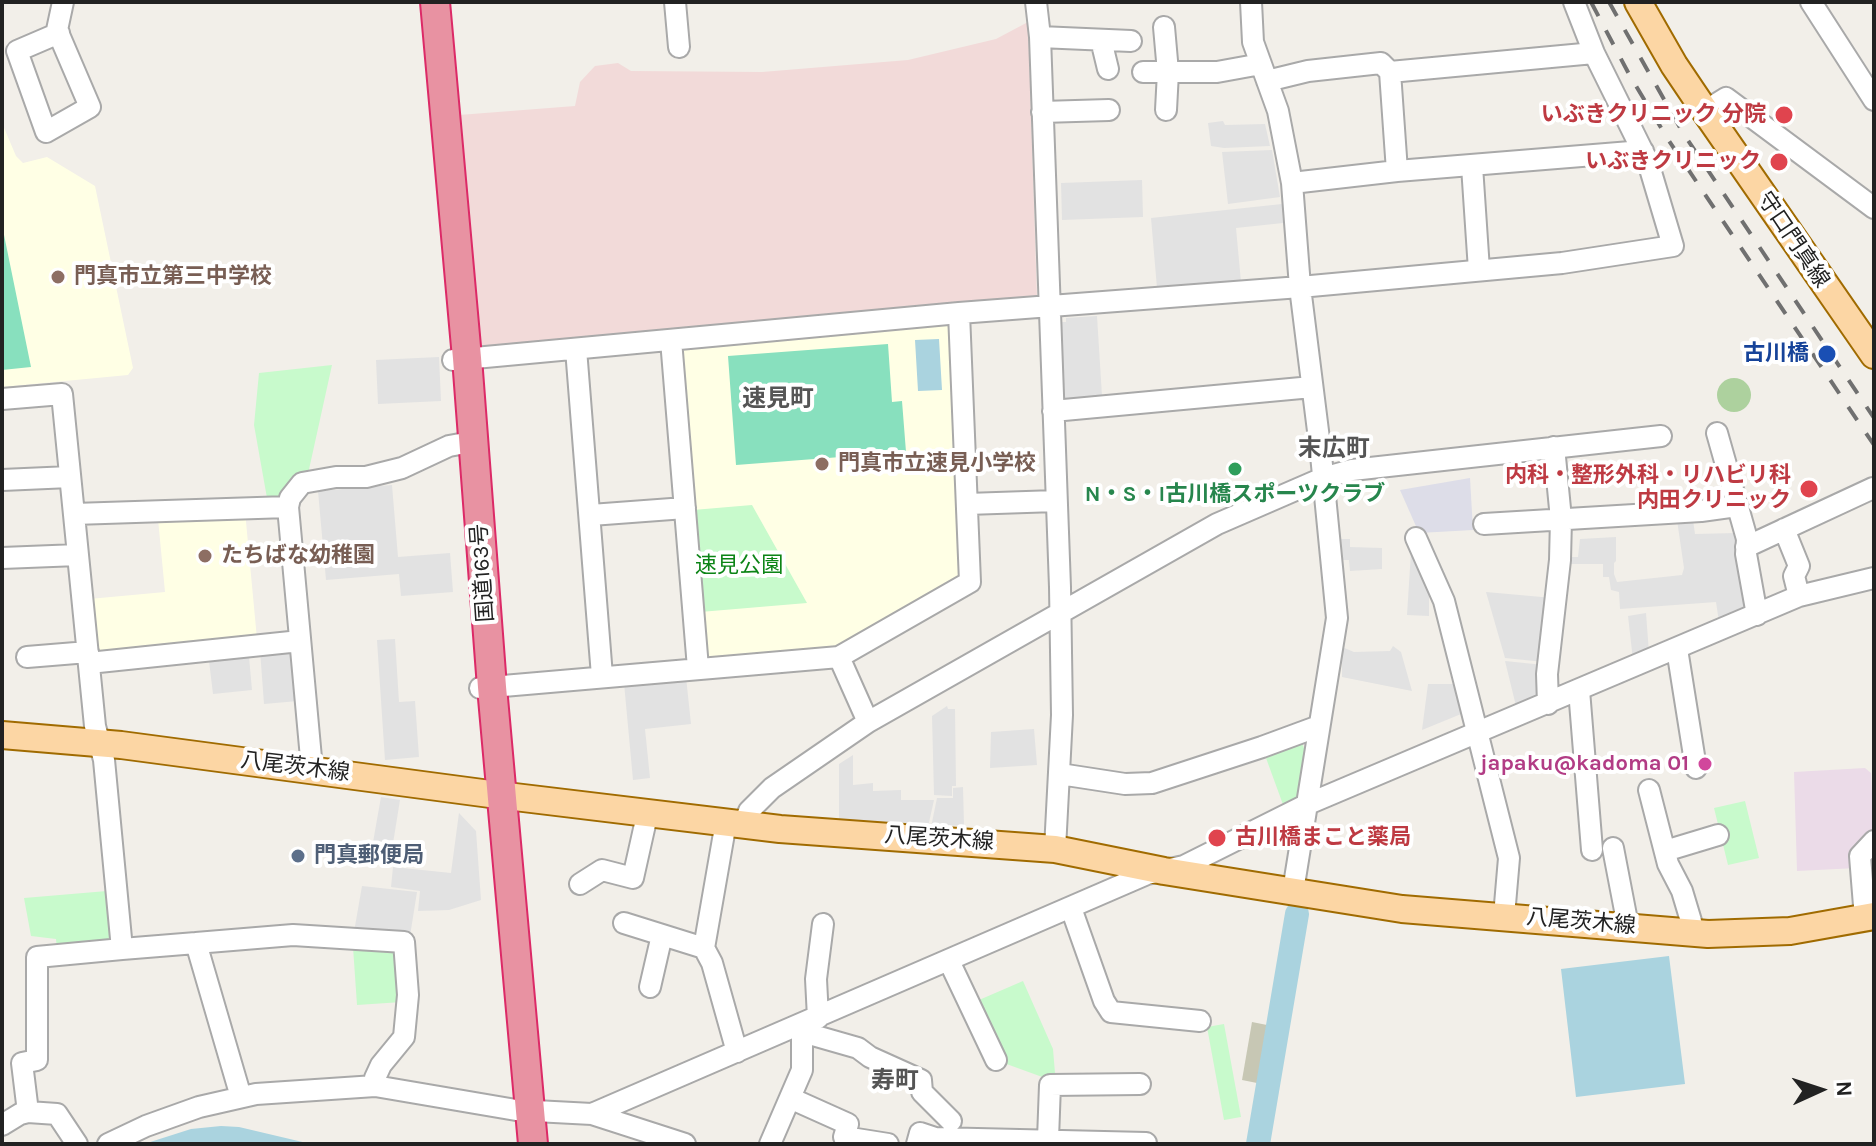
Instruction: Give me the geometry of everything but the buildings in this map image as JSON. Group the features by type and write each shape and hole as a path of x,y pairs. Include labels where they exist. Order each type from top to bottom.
{"highway":[{"name":"国道163号","path":"422,2 460,359 460,444 486,688 525,1128"},
{"name":"国道163号","path":"435,2 486,688"}],"main road":[{"name":"守口門真線","path":"1638,2 1674,65 1874,355"},
{"name":"八尾茨木線","path":"2,735 312,769 780,829 1055,849 1164,871 1402,909 1708,934 1790,931 1870,917"}],"street":[{"path":"59,33 17,51 46,132 90,107 59,33 63,2"},
{"path":"675,2 680,47"},
{"path":"1036,2 1040,37 1060,614 1062,715 1055,849"},
{"path":"1251,2 1253,42 1278,111 1292,183 1300,287 1337,618 1293,891"},
{"path":"460,359 1048,305 1300,287 1562,263 1673,246 1643,151 1594,53 1574,2"},
{"path":"1811,2 1874,100"},
{"path":"1164,27 1168,72 1166,110"},
{"path":"1040,37 1131,41"},
{"path":"1101,40 1108,69"},
{"path":"1390,72 1594,53"},
{"path":"1143,72 1308,71 1381,63 1390,72 1397,171"},
{"path":"1705,111 1726,98 1874,208"},
{"path":"1042,112 1109,110"},
{"path":"1292,183 1397,171 1643,151"},
{"path":"1472,166 1479,270"},
{"path":"486,688 839,657 970,582 959,313"},
{"path":"671,340 698,668"},
{"path":"576,349 602,676"},
{"path":"1053,411 1312,387"},
{"path":"2,399 62,394 95,726 104,760 122,949"},
{"path":"737,1052 712,963 704,948 735,823 772,788 868,722 1217,524 1323,478 1352,470 1661,436"},
{"path":"1719,439 1746,547 1757,615"},
{"path":"312,769 288,507 290,498 302,483 336,477 366,477 402,468 460,444"},
{"path":"1548,704 1547,674 1560,560 1561,519 1554,447"},
{"path":"2,480 70,477"},
{"path":"1746,547 1873,488"},
{"path":"967,504 1056,501"},
{"path":"1484,524 1701,511 1737,506"},
{"path":"74,514 288,507"},
{"path":"591,515 685,508"},
{"path":"1784,529 1799,566 1794,576 1799,596"},
{"path":"1416,538 1444,601 1509,858 1504,916"},
{"path":"2,558 78,555"},
{"path":"108,1144 199,1107 241,1097 375,1086 525,1128 592,1114 807,1025 1147,874 1197,860 1308,804 1799,596 1874,578"},
{"path":"27,657 89,657 300,641"},
{"path":"1677,649 1696,768"},
{"path":"839,657 868,722"},
{"path":"1579,690 1592,850"},
{"path":"1060,774 1125,784 1152,783 1319,726"},
{"path":"1649,790 1668,864 1682,891 1691,921 1691,932"},
{"path":"580,884 602,870 633,878 648,811"},
{"path":"1665,851 1718,835"},
{"path":"1870,917 1860,856 1874,841"},
{"path":"1613,848 1628,926"},
{"path":"1071,908 1104,1001 1111,1012 1200,1021"},
{"path":"624,923 704,948"},
{"path":"777,1142 802,1070 823,924"},
{"path":"28,1112 22,1063 37,1060 37,957 293,935 404,942 408,995 404,1037 381,1065 375,1086"},
{"path":"650,987 662,935"},
{"path":"196,943 241,1097"},
{"path":"949,961 996,1060"},
{"path":"807,1025 921,1080 922,1092 951,1121"},
{"path":"1048,1139 1050,1085 1140,1084"},
{"path":"790,1098 848,1124 844,1137 888,1144"},
{"path":"2,1125 28,1112 57,1114 77,1144"},
{"path":"592,1114 685,1144"},
{"path":"917,1144 920,1133 935,1138 1146,1143"}],"shaded area":[{"path":"1028,22 1037,298 478,349 459,115 575,106 580,82 595,66 618,63 631,71 762,72 908,60 996,39"},
{"path":"1223,121 1225,125 1265,124 1270,146 1211,146 1208,123"},
{"name":"門真市立第三中学校","path":"2,123 16,156 23,163 47,157 95,186 133,368 128,375 2,387"},
{"path":"1272,150 1280,197 1228,204 1222,152"},
{"path":"1142,180 1143,217 1062,220 1061,183"},
{"path":"1282,204 1283,223 1236,228 1241,282 1157,288 1151,218"},
{"path":"1097,316 1102,396 1063,399 1059,322 1066,322 1066,318"},
{"name":"門真市立速見小学校","path":"952,324 962,573 956,582 845,647 705,662 678,354 686,348"},
{"path":"439,357 441,401 378,404 376,360"},
{"path":"1470,478 1473,530 1419,533 1400,490"},
{"path":"392,485 398,557 450,553 453,592 401,596 399,574 326,580 318,491"},
{"name":"たちばな幼稚園","path":"245,511 257,639 100,656 94,652 89,599 165,592 158,519"},
{"path":"1677,520 1693,520 1695,534 1736,533 1752,609 1719,622 1716,602 1620,609 1619,592 1611,590 1609,577 1603,577 1603,564 1564,564 1565,557 1578,557 1580,539 1616,537 1614,574 1617,582 1682,575 1684,568"},
{"path":"1341,539 1350,539 1350,547 1382,548 1382,569 1350,571 1349,560 1343,560"},
{"path":"1411,552 1429,578 1429,616 1407,615"},
{"path":"1486,592 1553,598 1544,662 1505,658"},
{"path":"1646,613 1649,653 1633,660 1628,616"},
{"path":"395,639 399,702 415,701 419,757 385,760 377,640"},
{"path":"1393,646 1401,652 1412,691 1342,677 1342,664 1335,661 1342,647 1354,652 1390,651"},
{"path":"294,647 298,701 264,704 260,650"},
{"path":"249,657 252,690 213,694 209,661"},
{"path":"1505,661 1544,665 1544,695 1516,706"},
{"path":"686,677 691,724 645,729 650,778 633,780 624,683"},
{"path":"1428,684 1458,684 1466,712 1422,730"},
{"path":"947,706 948,709 955,709 956,786 952,786 952,796 934,795 932,716"},
{"path":"1034,729 1037,765 990,768 991,732"},
{"path":"853,755 853,785 873,783 873,791 901,790 901,800 934,800 928,827 839,822 839,764"},
{"path":"1865,768 1871,773 1874,837 1857,868 1797,871 1794,772"},
{"path":"963,787 964,825 931,827 937,798 953,798 953,788"},
{"path":"381,797 400,800 390,862 370,859"},
{"path":"459,813 476,831 481,900 449,910 418,911 420,891 391,887 393,867 451,873"},
{"path":"362,886 417,892 410,936 354,932"},
{"path":"1252,1022 1267,1025 1257,1083 1242,1080"}],"green space":[{"path":"2,225 31,367 2,370"},
{"path":"888,344 892,402 902,401 906,452 736,465 728,356"},
{"path":"332,365 308,474 282,497 267,498 254,425 259,373"},
{"path":"1734,378 1746,383 1751,395 1746,407 1734,412 1722,407 1717,395 1722,383"},
{"name":"速見公園","path":"752,505 807,603 700,612 693,510"},
{"path":"1302,743 1306,753 1296,803 1285,810 1266,758"},
{"path":"1745,801 1759,858 1728,865 1714,808"},
{"path":"107,891 111,942 57,949 56,939 31,936 24,898"},
{"path":"353,947 400,948 402,1002 357,1005"},
{"path":"1023,981 1053,1049 1055,1073 1045,1078 1001,1062 979,1000"},
{"path":"1224,1024 1241,1117 1224,1120 1207,1027"}],"water":[{"path":"939,339 942,390 918,391 915,340"},
{"path":"1669,956 1685,1084 1576,1097 1561,969"},
{"path":"239,1127 311,1144 144,1144 191,1129"}],"waterway":[{"path":"1258,1144 1297,914"}],"railway":[{"path":"1591,2 1669,141 1874,445"},
{"path":"1609,2 1683,133 1874,418"}],"place":[{"name":"いぶきクリニック 分院","path":"1784,115"},
{"name":"いぶきクリニック","path":"1779,162"},
{"name":"門真市立第三中学校","path":"58,277"},
{"name":"古川橋","path":"1827,354"},
{"name":"門真市立速見小学校","path":"822,464"},
{"name":"N・S・I古川橋スポーツクラブ","path":"1235,469"},
{"name":"内科・整形外科・リハビリ科 内田クリニック","path":"1809,489"},
{"name":"たちばな幼稚園","path":"205,556"},
{"name":"japaku@kadoma 01","path":"1705,764"},
{"name":"古川橋まこと薬局","path":"1217,838"},
{"name":"門真郵便局","path":"298,856"}],"district":[{"name":"速見町","path":"778,399"},
{"name":"末広町","path":"1334,449"},
{"name":"寿町","path":"895,1081"}]}
